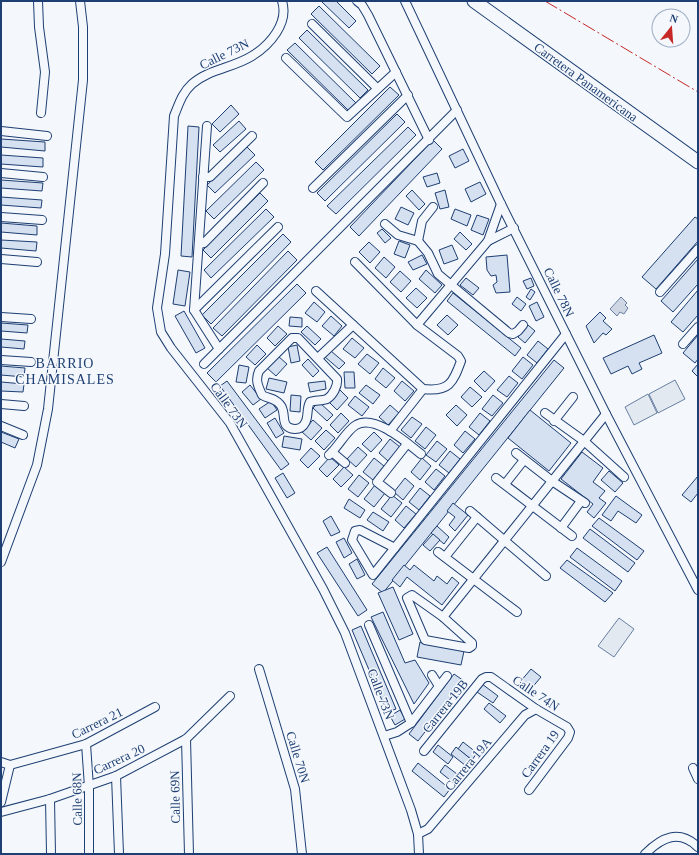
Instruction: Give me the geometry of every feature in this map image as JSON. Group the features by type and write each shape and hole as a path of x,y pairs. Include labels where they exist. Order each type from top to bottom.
{"highway":[{"name":"Carretera Panamericana","path":"474,1 698,162"}],"street":[{"path":"38,1 39,27 45,72 41,113"},
{"path":"1,562 37,464 48,410 53,351 83,80 83,27 80,1"},
{"name":"Calle 73N","path":"282,1 284,7 281,24 269,42 252,56 208,73 192,84 182,95 174,116 165,254 158,308 161,332 171,348 230,423 323,589 345,633 384,736 418,834 420,854"},
{"path":"356,1 362,5 368,15 408,95 428,140"},
{"name":"Calle 78N","path":"405,1 501,204 606,414 698,590"},
{"path":"312,24 377,88"},
{"path":"286,58 347,117 396,72"},
{"path":"313,188 408,95"},
{"path":"204,364 457,110"},
{"path":"207,126 194,310 219,349"},
{"path":"1,132 48,136"},
{"path":"203,178 210,177 252,136"},
{"path":"1,173 43,177"},
{"path":"199,244 204,243 263,183"},
{"path":"417,325 452,286 488,241 501,204"},
{"path":"418,241 422,221 433,207"},
{"path":"1,216 42,220"},
{"path":"385,224 398,235 418,241 428,253 438,274 509,333 513,334 523,325"},
{"path":"194,310 278,227"},
{"path":"488,241 514,228"},
{"path":"660,292 698,249"},
{"path":"1,259 37,262"},
{"path":"316,291 423,389 434,390 450,384 454,379 461,361 458,356 417,325 355,262"},
{"path":"1,317 31,319"},
{"path":"318,358 353,325"},
{"path":"683,344 698,327"},
{"path":"395,548 360,530 355,531 352,536 352,540 373,575 395,548 566,334"},
{"path":"292,338 298,338 318,358 337,379 336,389 326,399 310,402 308,406 308,418 305,425 300,429 294,429 286,426 283,419 282,408 276,400 262,395 257,386 256,378 259,371 292,338"},
{"path":"1,360 30,362"},
{"path":"390,431 423,389"},
{"path":"554,420 573,397"},
{"path":"1,404 24,406"},
{"path":"545,413 584,441 624,477"},
{"path":"443,617 504,539 606,414"},
{"path":"346,463 330,454 355,425 365,422 374,423 390,431 421,454"},
{"path":"1,426 23,435"},
{"path":"391,493 377,482 407,444"},
{"path":"516,453 552,481 583,502 561,528"},
{"path":"505,484 524,460"},
{"path":"496,478 572,536"},
{"path":"470,510 546,576"},
{"path":"477,517 441,554 517,612"},
{"path":"412,595 443,617 472,642 472,646 469,648 425,640 407,598 412,595"},
{"path":"369,624 411,723"},
{"name":"Calle 70N","path":"258,669 295,789 302,854"},
{"path":"432,675 439,686"},
{"path":"384,736 397,732 411,723 447,676"},
{"name":"Calle 74N","path":"486,677 491,677 536,709 567,727 570,732"},
{"name":"Carrera 19B","path":"424,751 482,679 486,677"},
{"name":"Carrera 20","path":"1,812 89,787 116,776 186,739 230,696"},
{"name":"Carrera 21","path":"10,765 86,744 155,707"},
{"name":"Carrera 19A","path":"418,834 428,829 525,715 536,709"},
{"name":"Carrera 19","path":"529,790 568,738 570,732"},
{"name":"Calle 69N","path":"186,739 189,854"},
{"name":"Calle 68N","path":"86,744 89,787 89,854"},
{"path":"1,762 10,765 1,802"},
{"path":"693,768 698,779"},
{"path":"116,776 119,854"},
{"path":"50,799 51,854"},
{"path":"645,854 658,843 676,836 689,839 698,847"}],"shaded area":[{"path":"621,297 627,303 625,305 628,308 624,314 620,312 617,316 610,309"},
{"path":"675,380 685,399 658,413 649,394"},
{"path":"648,394 657,413 634,425 625,407"},
{"path":"619,618 634,629 614,657 598,646"}],"building":[{"path":"336,1 356,21 349,28 322,2"},
{"path":"319,6 380,66 372,74 311,14"},
{"path":"307,30 368,90 360,98 299,38"},
{"path":"295,43 356,103 348,110 287,50"},
{"path":"390,87 399,95 323,170 315,162"},
{"path":"231,105 239,114 220,132 212,124"},
{"path":"397,114 405,122 325,201 317,193"},
{"path":"239,121 246,129 220,152 213,145"},
{"path":"188,126 199,127 192,257 181,256"},
{"path":"408,127 416,135 336,214 327,206"},
{"path":"1,139 45,142 45,151 1,147"},
{"path":"433,140 442,149 359,236 350,227"},
{"path":"247,147 255,155 215,193 207,185"},
{"path":"463,149 469,161 455,168 449,156"},
{"path":"1,155 43,158 43,167 1,164"},
{"path":"256,162 264,170 214,219 206,211"},
{"path":"437,173 440,183 427,187 423,177"},
{"path":"1,180 43,183 42,191 1,188"},
{"path":"480,182 486,194 471,202 465,189"},
{"path":"412,190 425,204 419,210 406,196"},
{"path":"445,190 449,207 440,209 435,193"},
{"path":"260,193 268,201 211,258 203,250"},
{"path":"1,197 42,200 41,208 1,205"},
{"path":"401,207 414,213 408,225 395,219"},
{"path":"266,209 274,217 211,278 204,270"},
{"path":"455,209 471,215 467,226 451,219"},
{"path":"477,215 489,219 483,235 471,230"},
{"path":"695,217 698,219 698,241 656,289 642,277"},
{"path":"1,223 37,226 37,235 1,232"},
{"path":"382,229 391,238 385,243 377,233"},
{"path":"460,232 472,244 466,250 454,239"},
{"path":"283,234 291,242 211,324 202,315"},
{"path":"1,240 37,242 36,251 1,248"},
{"path":"399,241 410,245 405,258 394,254"},
{"path":"369,242 380,252 370,263 359,252"},
{"path":"452,245 458,259 444,264 439,250"},
{"path":"288,251 297,260 222,336 213,328"},
{"path":"422,255 427,264 413,270 408,262"},
{"path":"507,255 510,292 496,293 493,285 497,282 496,275 491,276 487,270 486,257"},
{"path":"384,257 395,267 386,278 375,268"},
{"path":"698,259 698,284 673,312 661,301"},
{"path":"178,270 190,272 185,306 173,304"},
{"path":"426,270 442,285 435,293 419,279"},
{"path":"400,271 411,281 401,292 390,282"},
{"path":"466,278 479,288 473,295 460,285"},
{"path":"531,278 534,286 527,289 523,281"},
{"path":"297,284 306,293 216,382 207,373"},
{"path":"416,288 427,298 417,308 406,298"},
{"path":"531,289 535,292 530,300 526,297"},
{"path":"698,290 698,315 683,332 671,322"},
{"path":"453,293 521,348 515,356 447,301"},
{"path":"517,297 526,304 521,311 512,304"},
{"path":"314,302 325,312 317,322 305,313"},
{"path":"537,302 544,317 536,321 529,306"},
{"path":"184,311 205,348 196,353 175,316"},
{"path":"600,312 606,318 603,321 612,329 606,335 603,333 594,343 586,326"},
{"path":"447,315 458,325 448,335 437,325"},
{"path":"331,316 342,326 334,336 322,326"},
{"path":"290,317 302,318 302,327 289,326"},
{"path":"1,323 28,325 27,333 1,331"},
{"path":"528,325 535,331 525,343 518,337"},
{"path":"278,326 287,334 275,346 267,338"},
{"path":"307,326 321,339 315,345 301,332"},
{"path":"654,335 662,353 639,363 642,369 632,374 628,366 611,374 603,358"},
{"path":"698,335 698,359 695,363 683,353"},
{"path":"352,338 364,348 355,358 343,349"},
{"path":"1,339 25,341 24,349 1,347"},
{"path":"538,341 548,349 537,363 527,355"},
{"path":"257,345 266,354 255,365 246,357"},
{"path":"297,345 300,361 291,363 288,347"},
{"path":"331,351 345,363 339,369 325,357"},
{"path":"367,354 379,363 370,374 358,364"},
{"path":"278,356 287,364 276,376 267,368"},
{"path":"523,357 533,365 522,379 512,371"},
{"path":"308,359 319,371 313,377 302,365"},
{"path":"554,360 564,368 383,593 372,584"},
{"path":"698,364 698,377 692,371"},
{"path":"239,365 249,367 246,383 236,382"},
{"path":"1,366 25,368 24,377 1,375"},
{"path":"383,368 395,378 386,388 375,379"},
{"path":"484,371 495,381 485,392 474,381"},
{"path":"344,372 354,372 355,388 345,388"},
{"path":"509,376 518,383 507,397 497,390"},
{"path":"269,378 287,382 284,393 266,389"},
{"path":"227,381 289,464 281,470 220,386"},
{"path":"325,381 326,389 310,392 308,383"},
{"path":"402,381 414,391 405,401 394,391"},
{"path":"1,382 24,384 23,392 1,391"},
{"path":"250,385 261,399 253,405 242,392"},
{"path":"366,385 380,395 373,404 359,393"},
{"path":"470,387 482,397 472,407 461,397"},
{"path":"340,390 348,398 337,410 328,401"},
{"path":"291,395 301,396 300,412 290,411"},
{"path":"493,395 503,403 492,416 482,409"},
{"path":"355,396 369,407 362,416 348,405"},
{"path":"271,401 277,410 265,418 259,409"},
{"path":"319,402 333,415 327,421 313,408"},
{"path":"390,405 399,413 388,425 379,417"},
{"path":"456,405 467,415 457,426 446,415"},
{"path":"530,410 571,443 549,471 508,438"},
{"path":"341,413 349,421 338,433 330,425"},
{"path":"480,413 490,421 479,435 469,427"},
{"path":"412,417 422,424 411,438 401,430"},
{"path":"275,418 284,433 276,438 267,423"},
{"path":"313,420 322,428 311,440 302,432"},
{"path":"426,427 436,435 425,449 415,441"},
{"path":"326,430 335,438 324,450 315,441"},
{"path":"465,431 475,439 463,453 454,445"},
{"path":"1,432 19,439 15,448 1,442"},
{"path":"374,432 382,440 371,452 362,444"},
{"path":"284,436 302,439 300,450 282,447"},
{"path":"390,439 400,447 388,461 379,453"},
{"path":"437,441 447,449 436,462 426,455"},
{"path":"358,447 367,455 356,467 347,459"},
{"path":"311,448 320,456 308,468 300,460"},
{"path":"450,451 460,459 449,473 439,465"},
{"path":"582,452 603,468 593,482 605,491 599,498 606,503 594,518 587,512 593,504 561,479"},
{"path":"330,457 339,465 327,477 319,469"},
{"path":"374,458 384,466 373,480 363,472"},
{"path":"422,458 431,466 420,480 411,472"},
{"path":"344,467 353,475 341,487 333,479"},
{"path":"436,469 445,476 434,490 425,482"},
{"path":"609,471 623,483 615,492 601,480"},
{"path":"283,473 295,493 287,498 275,478"},
{"path":"359,475 369,483 358,497 348,489"},
{"path":"698,476 698,493 691,502 682,495"},
{"path":"405,478 414,486 403,500 394,492"},
{"path":"375,485 385,493 374,507 364,499"},
{"path":"420,488 430,496 419,510 409,502"},
{"path":"392,495 402,503 391,517 381,509"},
{"path":"616,496 642,515 636,523 618,511 611,521 602,515"},
{"path":"349,499 365,510 360,518 344,508"},
{"path":"453,503 468,515 455,531 449,525 455,517 447,511"},
{"path":"406,506 416,514 404,528 395,520"},
{"path":"373,512 389,522 383,531 367,520"},
{"path":"331,516 340,532 331,536 323,521"},
{"path":"599,518 644,551 637,560 592,526"},
{"path":"437,526 449,537 444,544 431,533"},
{"path":"590,529 635,563 628,572 583,538"},
{"path":"433,534 440,540 430,551 423,545"},
{"path":"344,538 352,553 344,558 336,542"},
{"path":"327,547 367,610 358,616 317,553"},
{"path":"577,548 622,581 615,591 570,557"},
{"path":"357,559 365,575 357,579 349,564"},
{"path":"567,560 613,593 605,602 560,568"},
{"path":"404,565 410,570 414,565 434,581 437,576 447,584 452,577 459,583 442,605 407,577 400,587 392,580"},
{"path":"393,587 413,634 399,640 378,593"},
{"path":"383,612 405,663 415,660 429,683 414,704 371,617"},
{"path":"361,626 396,709 387,712 352,630"},
{"path":"420,642 464,651 461,665 417,657"},
{"path":"531,669 541,677 530,690 520,682"},
{"path":"454,674 464,681 418,741 409,734"},
{"path":"482,684 498,696 493,703 477,692"},
{"path":"489,703 506,716 500,723 484,709"},
{"path":"400,710 405,719 395,725 390,716"},
{"path":"463,742 477,753 472,760 458,749"},
{"path":"438,745 453,757 448,764 433,752"},
{"path":"456,747 472,760 466,766 451,754"},
{"path":"418,763 450,789 444,797 412,771"},
{"path":"445,765 461,777 455,784 440,772"}],"power":[{"path":"545,1 698,92"}],"district":[{"name":"BARRIO CHAMISALES","path":"65,372"}]}
